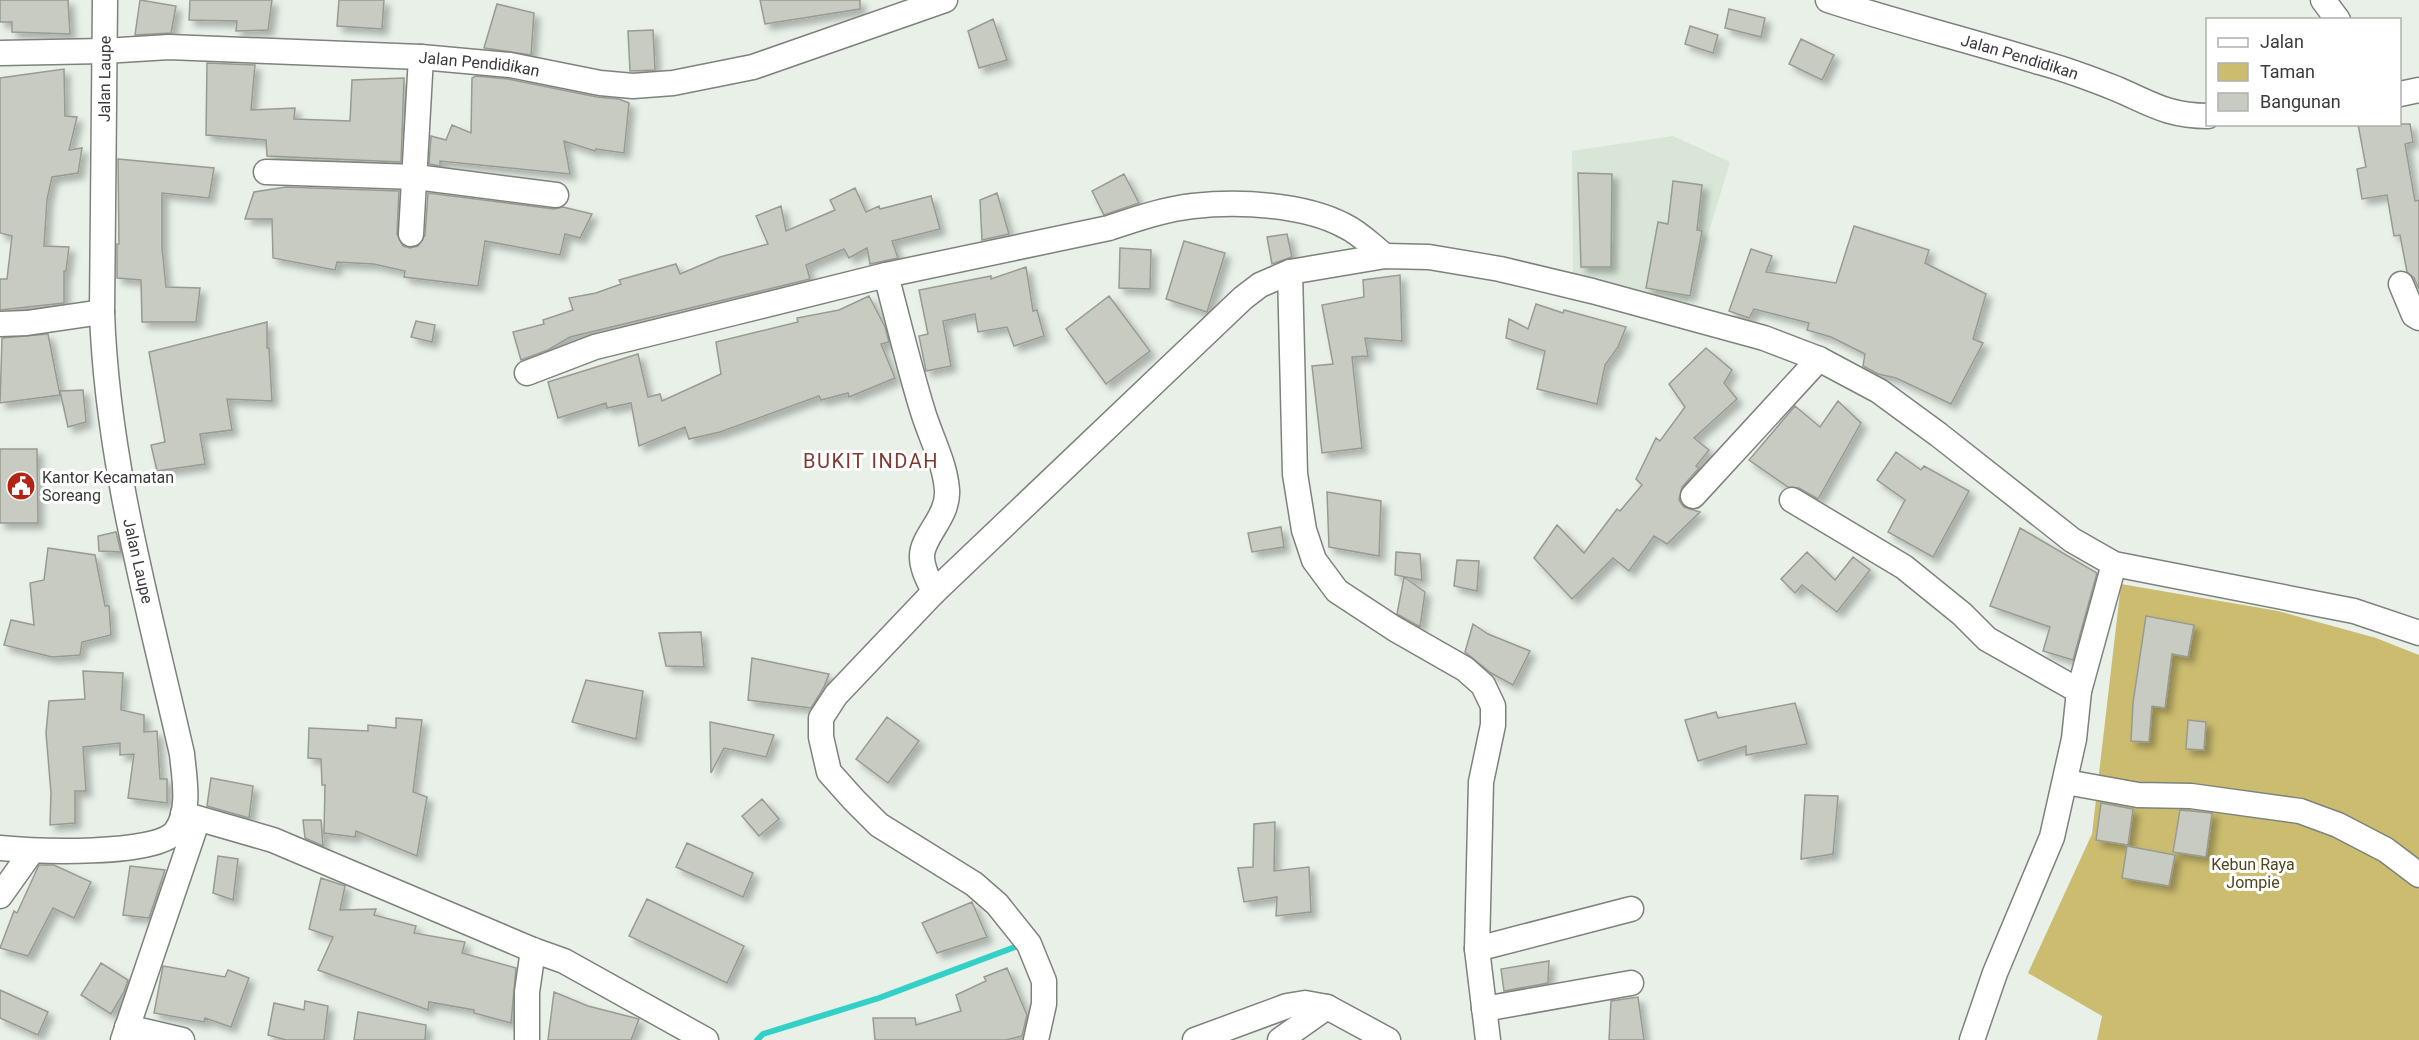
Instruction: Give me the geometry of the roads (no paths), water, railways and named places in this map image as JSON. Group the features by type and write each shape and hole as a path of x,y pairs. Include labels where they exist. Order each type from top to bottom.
{"street":[{"name":"Jalan Laupe","path":"105,0 106,92 102,312 104,356 115,451 182,753 190,816 125,1033"},
{"name":"Jalan Pendidikan","path":"0,53 169,47 421,57 510,65 600,83 633,86 673,83 753,67 881,11 945,0"},
{"name":"Jalan Pendidikan","path":"1828,0 2039,62 2184,116 2206,116"},
{"path":"2323,0 2336,18"},
{"path":"411,234 421,57"},
{"path":"2401,94 2419,90"},
{"path":"266,172 416,177 556,195"},
{"path":"527,374 595,347 886,275 1109,228 1145,216 1192,206 1255,205 1305,212 1346,226 1385,256"},
{"path":"1036,1040 1044,1004 1044,981 1029,944 997,904 974,884 879,825 829,772 821,738 821,718 836,695 934,592 1243,298 1260,285 1290,272 1385,256 1429,257 1500,269 1753,335 1819,359 1879,391 1939,435 2072,540 2114,564 2354,611 2419,633"},
{"path":"1290,272 1295,474 1304,530 1314,560 1337,591 1395,629 1466,669 1483,685 1493,706 1493,725 1481,782 1477,949 1488,1040"},
{"path":"886,275 923,414 940,457 947,491 940,519 923,548 923,567 934,592"},
{"path":"2401,284 2414,315 2419,318"},
{"path":"0,324 27,323 102,312"},
{"path":"1693,496 1819,359"},
{"path":"1792,500 1904,567 1962,614 1988,639 2079,691"},
{"path":"1972,1040 1995,973 2052,837 2074,739 2079,691 2114,564"},
{"path":"2066,782 2138,795 2191,796 2300,811 2338,825 2386,850 2419,875"},
{"path":"0,848 32,851 116,849 153,844 176,831 190,816 273,840 564,961 706,1040"},
{"path":"0,896 32,851"},
{"path":"1477,949 1631,909"},
{"path":"527,1040 527,992 533,950"},
{"path":"1484,1009 1631,983"},
{"path":"1195,1040 1287,1006 1305,1003 1327,1007 1388,1040"},
{"path":"1280,1040 1327,1007"},
{"path":"125,1033 182,1040"}],"waterway":[{"path":"757,1040 763,1034 879,998 1015,947"}],"place":[{"name":"Kantor Kecamatan Soreang","path":"21,486"}],"district":[{"name":"BUKIT INDAH","path":"871,461"}],"park label":[{"name":"Kebun Raya Jompie","path":"2253,873"}]}
